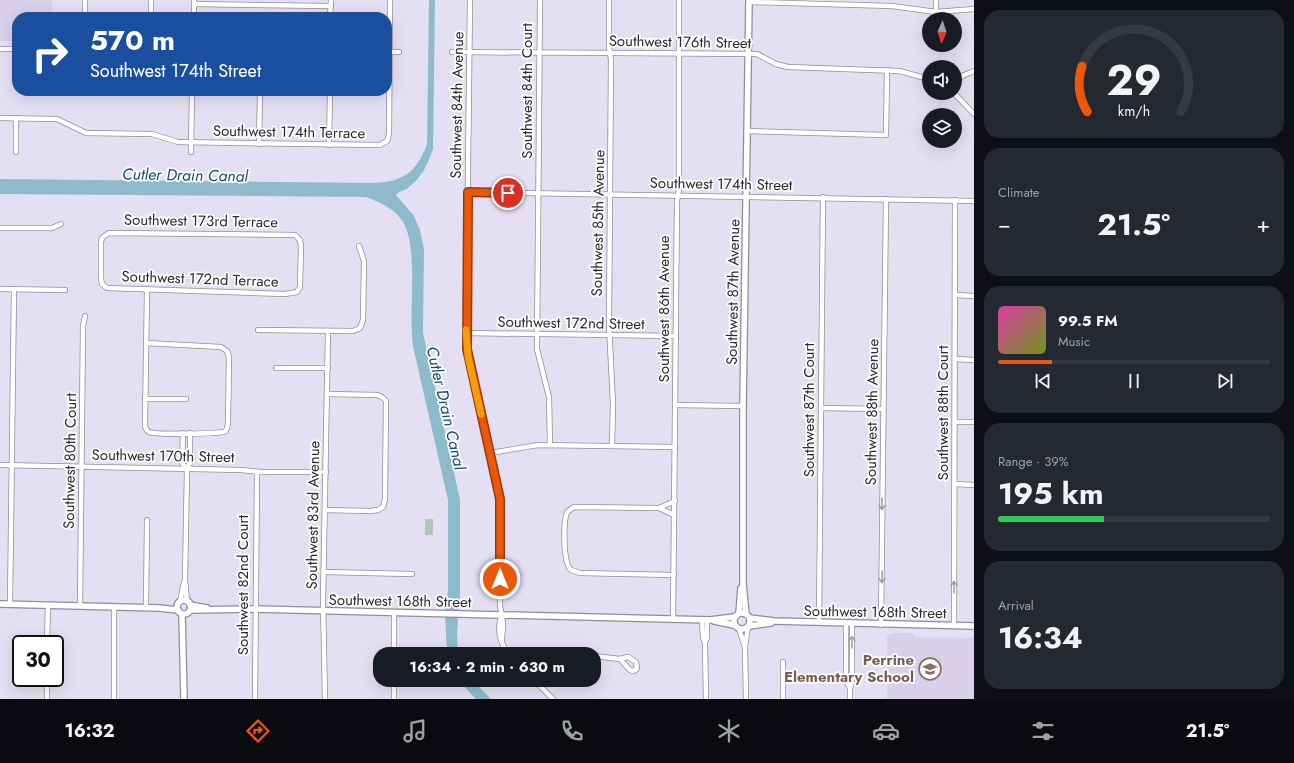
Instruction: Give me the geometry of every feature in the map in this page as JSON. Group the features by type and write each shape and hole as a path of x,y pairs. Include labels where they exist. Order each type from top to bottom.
{"street":[{"path":"85,0 85,12"},
{"path":"151,0 151,12"},
{"path":"330,12 331,0"},
{"path":"390,0 390,12"},
{"name":"Southwest 84th Avenue","path":"470,0 466,333 470,365 500,505 500,605 502,615"},
{"name":"Southwest 84th Court","path":"540,0 537,334 538,354 550,403 550,445"},
{"name":"Southwest 85th Avenue","path":"609,0 609,335 613,404 612,446"},
{"name":"Southwest 86th Avenue","path":"673,619 679,0"},
{"path":"936,0 936,12"},
{"path":"749,1 892,6 936,12 974,8"},
{"name":"Southwest 87th Avenue","path":"748,627 748,616 743,584 743,406 749,1"},
{"path":"194,2 331,6"},
{"path":"0,48 12,49"},
{"path":"392,52 399,52"},
{"name":"Southwest 176th Street","path":"452,52 757,54 776,64 793,68 887,70 912,73 922,77"},
{"path":"747,131 886,135 887,70"},
{"path":"962,76 974,71"},
{"path":"192,96 192,152"},
{"path":"259,144 260,96"},
{"path":"329,145 330,96"},
{"name":"Southwest 174th Terrace","path":"0,118 57,119 86,133 152,134 174,142 377,145 385,142 389,134 389,96"},
{"path":"961,100 974,114"},
{"path":"16,118 16,152"},
{"name":"Southwest 174th Street","path":"468,192 823,197 974,201"},
{"name":"Southwest 87th Court","path":"820,622 823,197"},
{"name":"Southwest 88th Avenue","path":"881,624 886,199"},
{"name":"Southwest 88th Court","path":"954,626 956,422 955,200"},
{"path":"0,228 52,228 61,224"},
{"name":"Southwest 173rd Terrace","path":"102,284 101,241 104,235 112,232 288,234 298,237 301,243 300,287 297,292"},
{"path":"258,330 353,331 360,328 363,320 364,261 359,246"},
{"name":"Southwest 172nd Terrace","path":"102,284 110,288 285,294 297,292"},
{"path":"0,289 66,290"},
{"path":"10,604 14,289"},
{"path":"146,343 221,348 227,351 229,357 228,424 226,431 218,434 156,433 146,430 145,399 146,343 147,289"},
{"path":"955,295 974,296"},
{"name":"Southwest 80th Court","path":"80,606 83,326 85,316"},
{"name":"Southwest 83rd Avenue","path":"324,699 324,572 328,331"},
{"name":"Southwest 172nd Street","path":"466,333 676,336"},
{"path":"955,359 974,360"},
{"path":"276,368 328,368"},
{"path":"325,510 371,511 380,509 384,505 385,499 386,407 384,399 377,395 327,394"},
{"path":"145,399 186,399"},
{"path":"675,405 743,406"},
{"path":"821,408 883,409"},
{"path":"956,422 974,422"},
{"path":"183,433 182,463 187,469"},
{"path":"184,699 187,469 190,463 190,433"},
{"path":"490,453 531,445 675,447"},
{"name":"Southwest 170th Street","path":"0,465 82,466 257,472 326,472"},
{"name":"Southwest 82nd Court","path":"255,699 257,472"},
{"path":"955,484 974,485"},
{"path":"674,501 659,508 574,507 568,510 566,515 565,560 572,570 580,573 674,575"},
{"path":"659,508 674,516"},
{"path":"146,607 147,520"},
{"path":"324,572 412,574"},
{"path":"184,608 185,580"},
{"name":"Southwest 87th Avenue","path":"736,627 736,615 743,584"},
{"name":"Southwest 168th Street","path":"0,604 673,619 706,619 736,615 774,621 974,626"},
{"path":"47,635 48,605"},
{"path":"114,606 114,699"},
{"path":"394,613 394,647"},
{"path":"502,615 502,639 505,647"},
{"path":"706,619 703,638 705,642 706,699"},
{"name":"Southwest 168th Street","path":"706,619 736,627 748,627 774,621"},
{"path":"849,624 846,683 850,688 850,699"},
{"path":"736,627 745,647"},
{"path":"746,699 745,647 748,627"},
{"path":"601,657 620,659"},
{"path":"783,662 783,699"},
{"path":"47,687 47,699"},
{"path":"394,687 394,699"},
{"path":"541,687 553,699"}],"shaded area":[{"path":"0,0 52,0 52,12 12,12 12,41 0,41"},
{"name":"Perrine Elementary School","path":"891,633 912,633 915,637 970,638 974,635 974,699 887,699 887,637"}],"green space":[{"path":"425,519 433,519 433,535 425,535"}],"water":[{"path":"429,0 435,0 433,149 427,165 418,179 396,195 414,216 420,230 424,249 423,333 460,500 460,593 457,632 458,647 447,647 445,612 448,591 448,500 413,346 411,248 408,233 400,217 396,213 382,204 366,197 0,194 0,179 384,182 401,178 408,174 419,162 427,144"},
{"path":"465,687 479,687 491,699 476,699"}],"slow traffic":[{"path":"466,330 468,356 481,414"}],"place":[{"name":"Perrine Elementary School","path":"930,669"}],"route":[{"path":"500,579 500,499 467,349 468,192 508,193"}],"water label":[{"name":"Cutler Drain Canal","path":"185,175"},
{"name":"Cutler Drain Canal","path":"446,408"}]}
